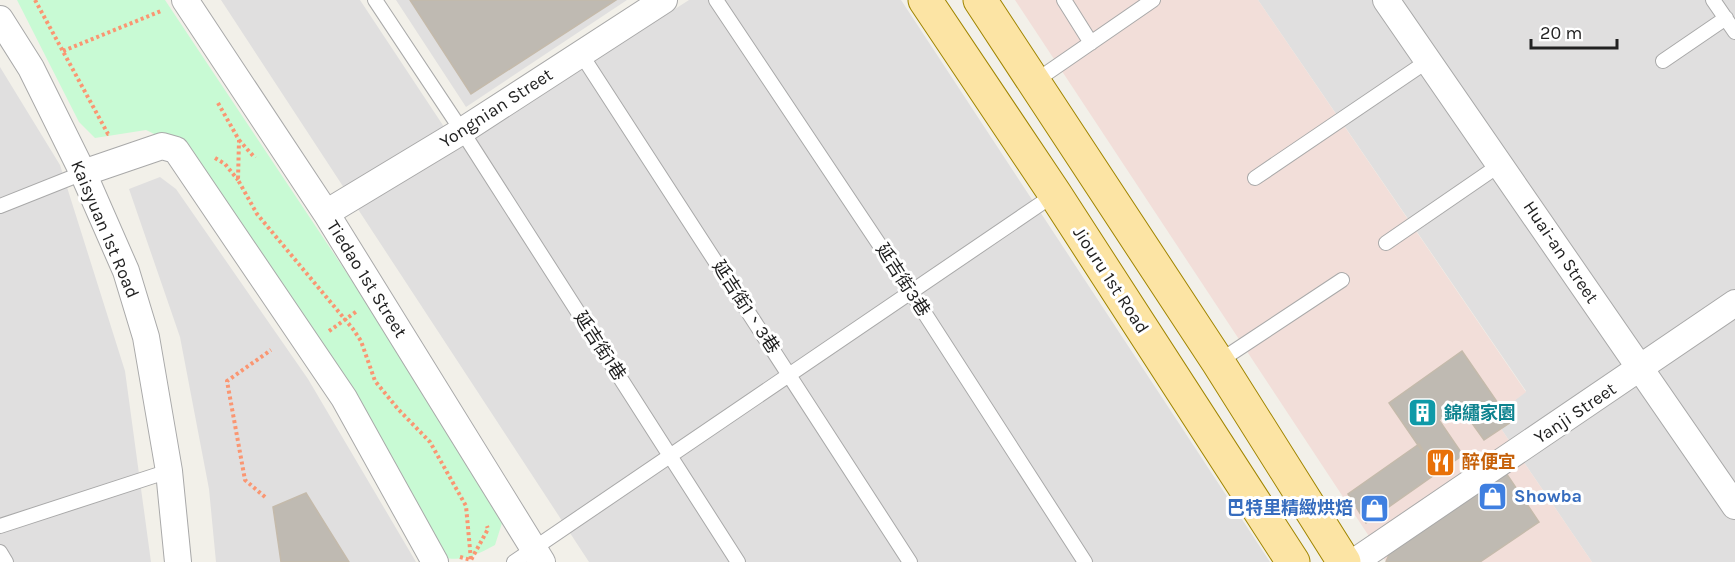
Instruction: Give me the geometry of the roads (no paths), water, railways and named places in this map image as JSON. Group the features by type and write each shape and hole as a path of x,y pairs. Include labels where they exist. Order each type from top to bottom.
{"main road":[{"name":"Jiouru 1st Road","path":"925,0 1055,194 1293,562"},
{"path":"988,6 1034,82 1218,362 1344,562"}],"street":[{"name":"Tiedao 1st Street","path":"185,0 326,213 539,555"},
{"name":"Yongnian Street","path":"326,213 462,131 664,0"},
{"name":"Huai-an Street","path":"1386,0 1735,506"},
{"name":"Kaisyuan 1st Road","path":"0,19 31,68 83,173 126,271 146,337 169,471 178,562"},
{"path":"83,173 162,146 176,150 344,398 446,559"},
{"name":"Yanji Street","path":"1354,562 1735,303"}],"lane":[{"name":"延吉街1巷","path":"375,0 462,131 738,562"},
{"name":"延吉街3巷","path":"716,0 911,292 1085,562"},
{"path":"1064,0 1091,43"},
{"path":"1034,82 1154,0"},
{"path":"1713,0 1735,32"},
{"path":"1663,61 1726,18"},
{"name":"延吉街1、3巷","path":"580,54 910,562"},
{"path":"1255,178 1429,60"},
{"path":"1386,243 1501,164"},
{"path":"0,206 83,173"},
{"path":"514,562 539,555 671,456 1055,194"},
{"path":"1218,362 1342,280"},
{"path":"0,526 169,471"},
{"path":"0,552 6,562"}],"place":[{"name":"錦繡家園","path":"1423,413"},
{"name":"醉便宜","path":"1441,462"},
{"name":"Showba","path":"1493,496"},
{"name":"巴特里精緻烘焙","path":"1374,508"}]}
